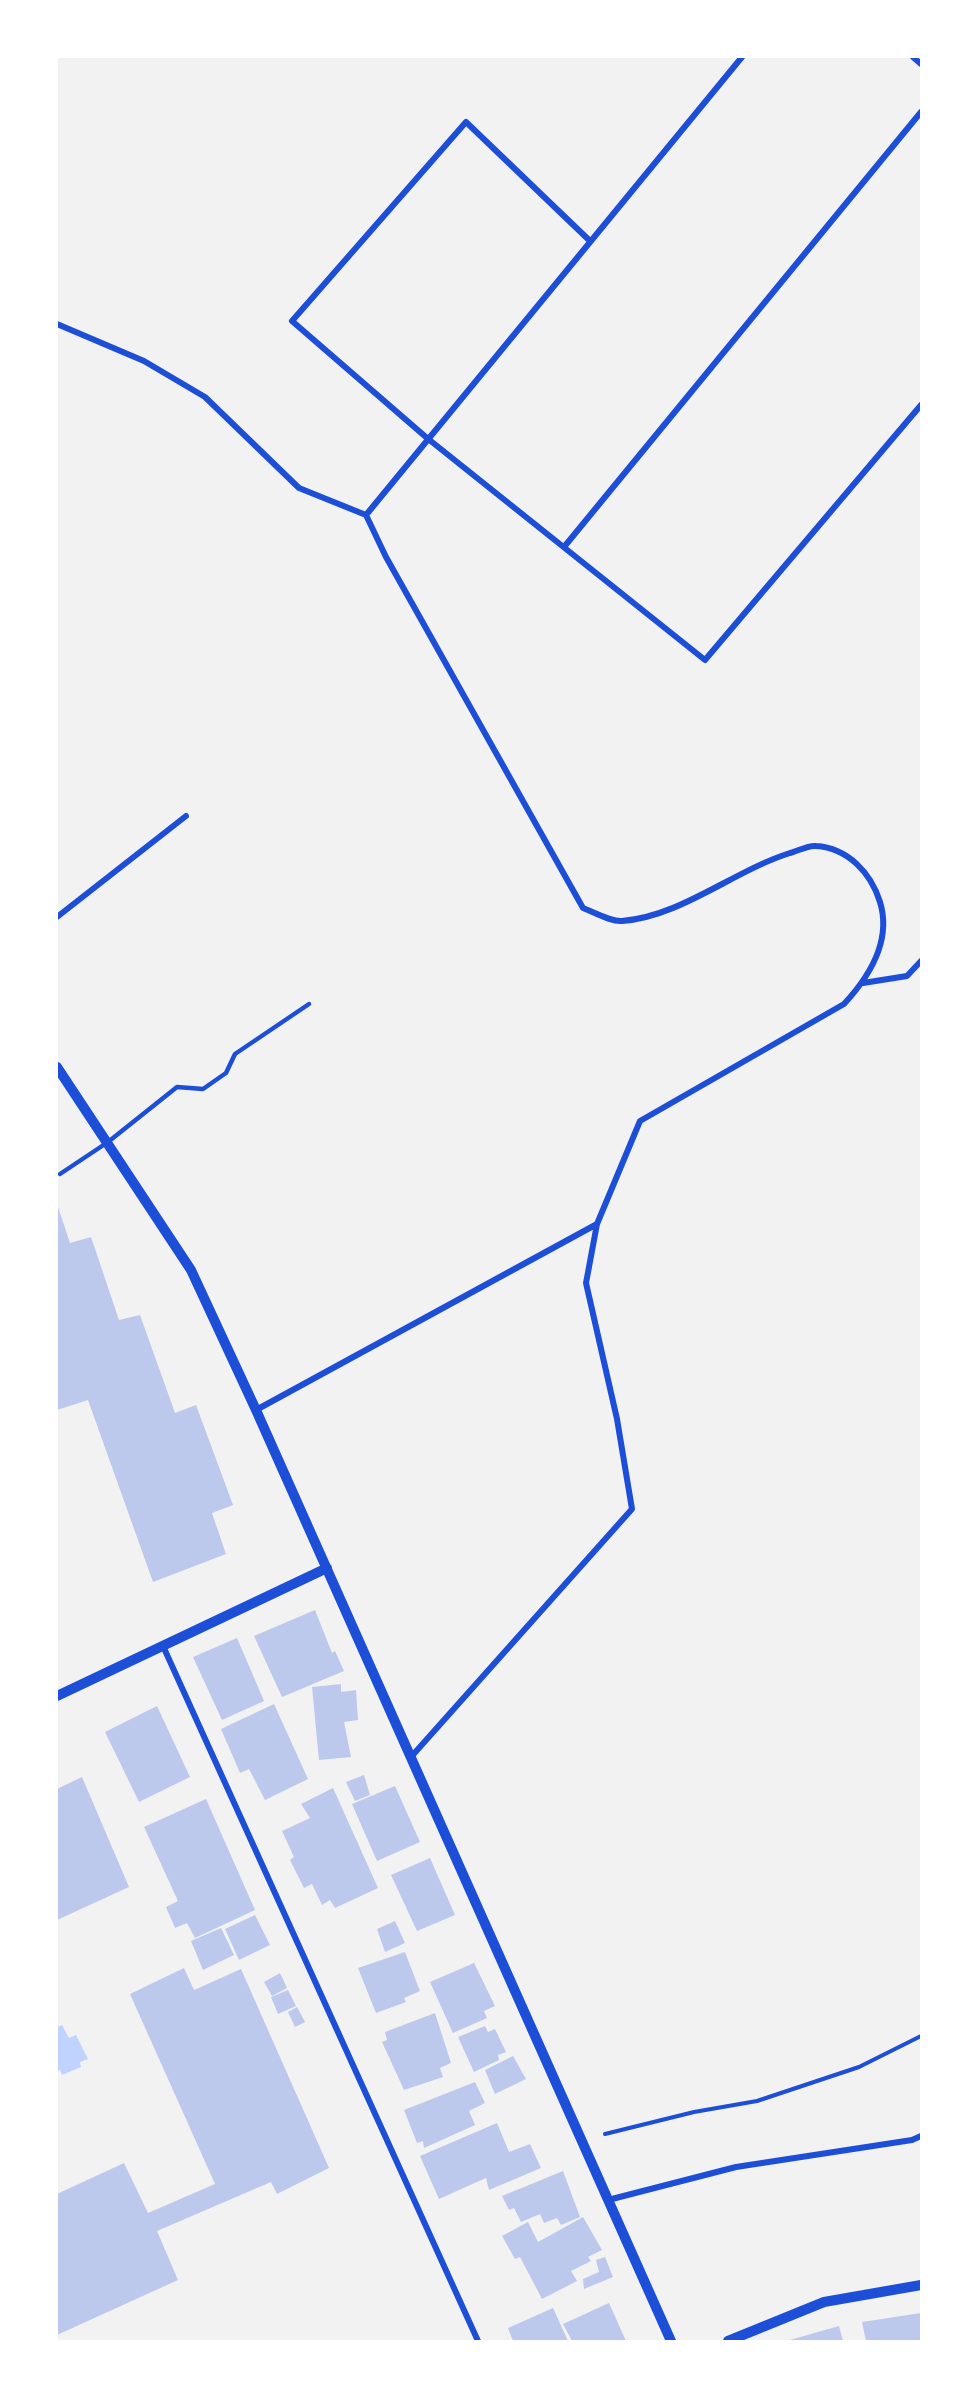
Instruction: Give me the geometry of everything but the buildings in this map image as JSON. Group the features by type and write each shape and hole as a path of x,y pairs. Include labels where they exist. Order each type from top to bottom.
{"street":[{"path":"366,515 742,57"},
{"path":"913,57 921,64"},
{"path":"564,548 921,112"},
{"path":"590,241 466,122 292,321 427,438 705,660 921,405"},
{"path":"57,324 144,361 205,397 299,488 366,515 386,557 583,908 620,922 661,912 771,859 814,845 841,852 859,865 872,882 881,904 882,943 863,983 844,1004 640,1121 597,1224 586,1283 617,1419 633,1509 411,1757"},
{"path":"57,917 186,816"},
{"path":"863,983 907,976 921,962"},
{"path":"57,1067 191,1270 327,1568 671,2341"},
{"path":"256,1410 597,1224"},
{"path":"57,1696 327,1568"},
{"path":"163,1646 477,2341"},
{"path":"608,2200 736,2167 912,2140 921,2136"},
{"path":"912,2140 921,2143"},
{"path":"728,2341 824,2302 921,2285"}],"lane":[{"path":"60,1174 108,1142 177,1087 203,1089 226,1073 236,1054 309,1004"}],"path":[{"path":"582,2140 694,2112 757,2102 859,2067 921,2036"}],"water":[{"path":"62,2025 69,2038 76,2035 88,2059 80,2062 81,2067 62,2075 60,2070 57,2071 57,2027"}]}
